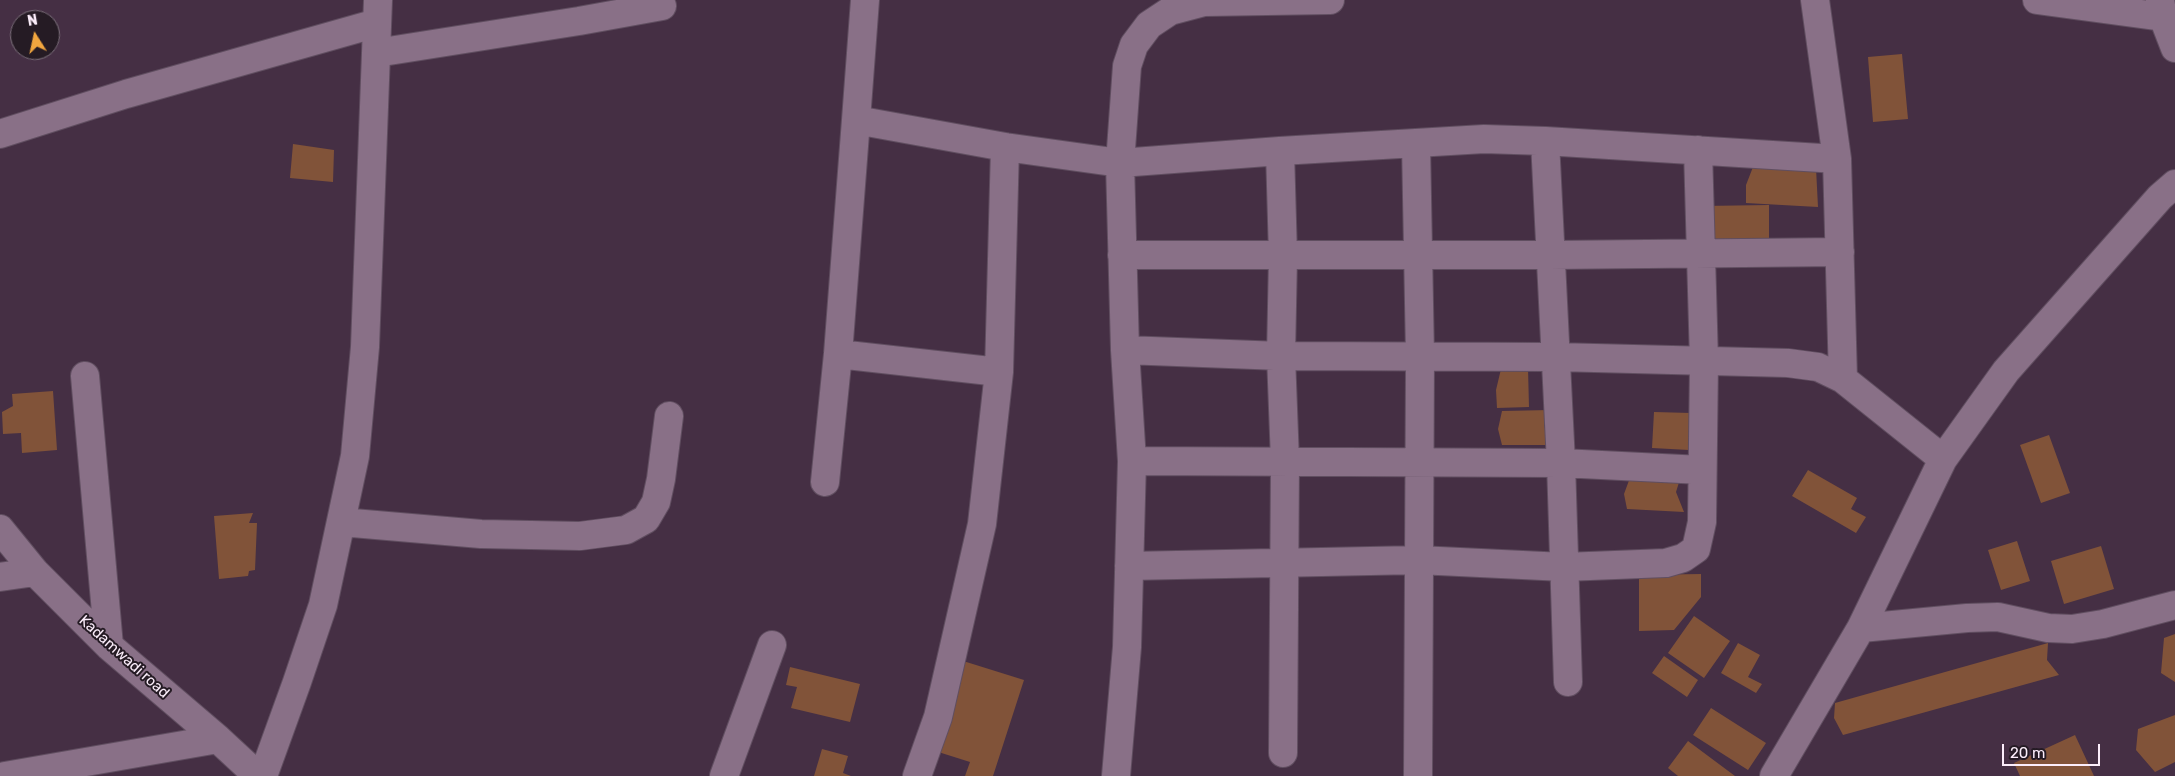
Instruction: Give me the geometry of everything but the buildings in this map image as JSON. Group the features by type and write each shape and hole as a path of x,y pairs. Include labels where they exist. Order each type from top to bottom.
{"street":[{"path":"825,482 838,354 865,0"},
{"path":"1116,776 1127,647 1132,461 1125,350 1120,163 1126,66 1134,44 1149,24 1170,11 1204,2 1330,0"},
{"path":"1815,0 1837,160 1843,379"},
{"path":"2037,0 2162,8 2175,48"},
{"path":"376,53 662,6"},
{"path":"0,134 378,12 365,347 356,456 323,605 264,776"},
{"path":"856,120 1005,147 1120,163 1280,150 1484,139 1698,150 1837,160"},
{"path":"1545,141 1561,463 1568,682"},
{"path":"1416,144 1420,356 1418,776"},
{"path":"918,776 938,716 982,524 999,372 1005,147"},
{"path":"1280,150 1285,461 1283,752"},
{"path":"1129,566 1418,560 1564,567 1666,563 1683,558 1696,549 1700,538 1704,361 1698,150"},
{"path":"1774,776 1861,628 1943,460 2006,371 2170,199"},
{"path":"1122,256 1550,256 1840,252"},
{"path":"1125,350 1282,356 1556,357 1788,363 1818,367 1843,379 1943,460"},
{"path":"838,354 999,372"},
{"path":"85,376 109,646"},
{"path":"341,522 480,534 580,536 626,530 646,519 656,502 661,479 669,416"},
{"path":"1132,461 1561,463 1702,470"},
{"name":"Kadamwadi road","path":"0,529 35,572 109,646 218,739 258,776"},
{"path":"0,577 35,572"},
{"path":"1861,628 1998,617 2048,628 2072,629 2103,624 2175,605"},
{"path":"724,776 772,645"},
{"path":"5,776 218,739"}]}
